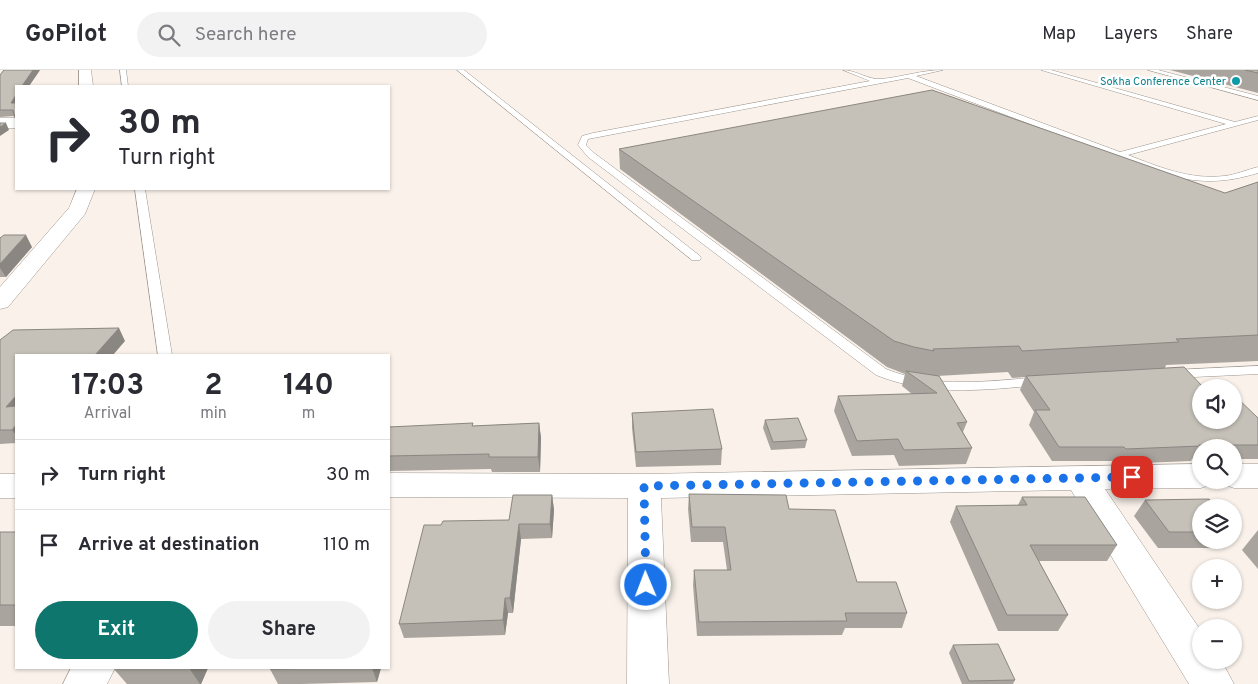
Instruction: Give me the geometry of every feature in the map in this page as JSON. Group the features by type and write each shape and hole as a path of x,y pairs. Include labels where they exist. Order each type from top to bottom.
{"street":[{"path":"85,70 86,85"},
{"path":"0,123 15,123"},
{"path":"0,302 72,217 85,195 86,190"},
{"path":"390,485 644,486 1192,476"},
{"path":"1242,476 1258,476"},
{"path":"1080,477 1213,684"},
{"path":"0,486 15,486"},
{"path":"644,486 648,684"},
{"path":"84,684 93,669"}],"lane":[{"path":"123,70 125,85"},
{"path":"460,70 696,258"},
{"path":"846,70 877,82"},
{"path":"940,70 593,135 585,138 582,145 591,155 891,378 902,382 936,385 1050,381"},
{"path":"1044,70 1234,124"},
{"path":"1151,70 1258,98"},
{"path":"908,76 1165,172 1204,180 1224,180 1258,170"},
{"path":"1119,155 1258,118"},
{"path":"140,190 165,354"},
{"path":"1159,375 1258,370"}],"building":[{"path":"4,70 33,70 23,85 15,85 15,97 11,103 15,103 15,118 13,110 0,110 0,75"},
{"path":"1245,70 1258,70 1258,73"},
{"path":"932,90 1225,193 1258,182 1258,335 1176,339 1179,342 1022,351 1019,346 933,349 934,351 914,347 894,341 619,149"},
{"path":"4,235 26,235 0,264 0,238"},
{"path":"119,328 96,354 15,354 15,397 6,407 15,406 15,426 12,430 0,430 0,340 13,330"},
{"path":"1184,367 1195,379 1192,379 1192,429 1242,429 1242,403 1258,418 1258,445 1242,445 1242,439 1192,439 1192,446 1126,449 1124,447 1059,447 1035,410 1050,410 1026,376"},
{"path":"906,371 939,376 967,422 957,423 972,448 904,450 898,439 857,441 838,396 937,393"},
{"path":"713,409 722,449 636,452 632,413"},
{"path":"798,418 807,440 773,442 765,420"},
{"path":"473,423 472,426 539,423 538,457 489,457 489,454 390,456 390,427"},
{"path":"689,494 786,495 789,509 835,510 857,582 896,582 907,613 845,613 847,621 699,622 694,570 731,570 725,527 692,527"},
{"path":"513,495 552,495 550,524 519,524 510,598 505,598 503,620 399,624 424,525 441,525 443,521 509,520"},
{"path":"1022,497 1085,497 1117,545 1030,545 1068,615 1007,615 956,506 1027,505"},
{"path":"1192,499 1192,532 1169,532 1145,500"},
{"path":"0,532 15,532 15,605 0,605"},
{"path":"998,644 1015,680 969,681 953,645"}],"place":[{"name":"Sokha Conference Center","path":"1236,81"}],"route":[{"path":"646,585 644,486 1132,477"}]}
